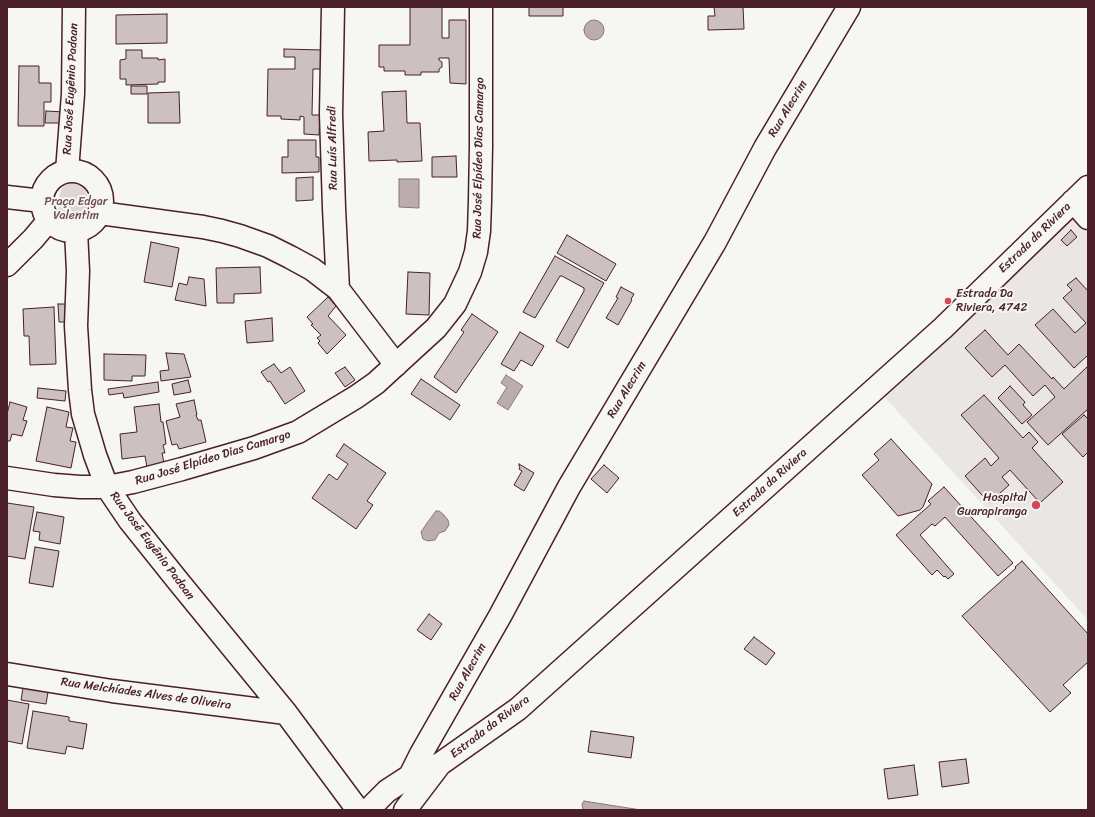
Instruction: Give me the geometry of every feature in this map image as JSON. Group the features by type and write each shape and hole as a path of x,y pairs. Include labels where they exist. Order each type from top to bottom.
{"street":[{"name":"Rua José Eugênio Padoan","path":"67,171 73,94 74,7"},
{"name":"Rua Luís Alfredi","path":"333,7 331,114 338,289"},
{"name":"Rua José Elpídeo Dias Camargo","path":"7,478 54,485 107,487 133,482 182,469 254,448 298,432 356,397 376,383 436,328 455,304 470,272 476,252 480,201 481,7"},
{"name":"Rua Alecrim","path":"410,776 500,616 569,487 715,242 766,148 849,7"},
{"path":"67,171 85,173 93,178 99,186 102,194 100,213 96,220 88,227 76,231 68,231 54,225 46,210 45,187 49,181 60,173 67,171"},
{"path":"1081,194 1088,218"},
{"name":"Estrada da Riviera","path":"370,809 387,790 410,776 440,764 518,709 943,328 1081,194"},
{"path":"7,197 46,210"},
{"path":"7,264 33,239 46,210"},
{"path":"100,213 204,227 240,236 268,246 312,269 338,289 396,365"},
{"name":"Rua José Eugênio Padoan","path":"76,231 78,271 76,326 80,390 85,421 95,455 107,487 140,533 286,713 370,809"},
{"name":"Rua Melchíades Alves de Oliveira","path":"7,674 112,691 286,713"},
{"name":"Estrada da Riviera","path":"405,810 440,764"}],"shaded area":[{"path":"594,20 601,23 604,30 601,37 594,40 587,37 584,30 587,23"},
{"path":"399,179 419,179 419,208 399,207"},
{"name":"Hospital Guarapiranga","path":"1088,197 1088,620 878,390"},
{"path":"506,375 523,386 508,410 497,403 507,387 501,383"},
{"path":"436,511 443,514 448,520 449,525 445,531 439,533 435,540 428,541 423,539 421,532"},
{"path":"584,801 641,810 583,810 582,804"}],"green space":[{"name":"Praça Edgar Valentim","path":"76,173 95,215 94,219 87,225 78,229 68,225 63,220 58,206 58,200 62,188 69,178"}],"building":[{"path":"410,7 442,7 442,38 449,38 449,20 466,20 466,84 450,83 449,58 439,58 442,62 442,67 439,69 439,72 421,72 421,75 405,75 405,71 384,71 384,67 379,67 379,45 410,45"},
{"path":"529,7 563,7 563,16 529,16"},
{"path":"714,7 743,7 744,29 708,30 708,16 715,16"},
{"path":"167,14 167,43 116,44 116,15"},
{"path":"284,49 322,50 321,69 313,69 312,115 320,115 319,135 304,134 304,117 300,116 300,120 281,119 281,116 267,116 268,69 295,69 295,57 284,57"},
{"path":"126,50 142,50 142,58 158,58 158,60 165,59 165,82 158,82 158,84 126,85 126,79 120,79 120,60 126,59"},
{"path":"19,66 39,66 39,83 51,83 51,102 44,102 44,126 18,126"},
{"path":"131,86 147,86 147,94 131,94"},
{"path":"406,91 407,123 420,123 422,161 369,161 368,132 384,131 382,92"},
{"path":"179,92 180,123 148,123 148,93"},
{"path":"46,111 65,112 65,123 45,123"},
{"path":"288,140 316,140 316,157 319,157 319,172 282,173 282,157 288,157"},
{"path":"456,156 457,177 432,177 432,157"},
{"path":"313,177 313,200 296,201 296,178"},
{"path":"1071,230 1077,237 1067,246 1061,240"},
{"path":"567,235 616,264 606,281 557,253"},
{"path":"151,242 179,248 172,287 144,282"},
{"path":"555,256 604,283 568,348 556,341 584,291 584,288 560,276 535,318 523,312"},
{"path":"260,267 261,293 234,294 234,303 217,303 216,268"},
{"path":"408,272 430,273 429,315 406,314"},
{"path":"189,277 204,279 206,306 175,300 179,283 187,285"},
{"path":"1076,278 1088,291 1088,355 1074,368 1035,325 1053,309 1075,333 1086,323 1063,298 1072,290 1067,285"},
{"path":"621,287 634,294 618,325 606,318 618,298 616,297"},
{"path":"328,297 336,306 328,316 346,335 327,354 318,343 320,341 317,338 321,335 311,325 313,324 307,317"},
{"path":"58,304 67,304 68,322 59,322"},
{"path":"54,307 56,364 30,365 29,336 24,336 23,309"},
{"path":"472,314 498,332 456,393 434,377 464,332 461,330"},
{"path":"272,318 273,341 247,343 245,321"},
{"path":"985,330 1008,355 1019,344 1052,379 1053,377 1064,389 1088,366 1088,409 1048,445 1027,422 1055,397 1045,385 1033,396 1005,365 992,377 965,348"},
{"path":"520,332 544,346 532,366 521,360 514,371 501,364"},
{"path":"166,353 184,354 191,377 161,381 160,371 169,370"},
{"path":"104,354 146,355 145,376 132,376 132,381 104,380"},
{"path":"274,364 281,373 290,367 305,391 285,404 270,381 268,382 261,372"},
{"path":"345,367 355,380 345,387 335,373"},
{"path":"421,379 460,405 450,420 411,394"},
{"path":"188,380 191,392 174,395 172,384"},
{"path":"158,382 159,392 124,398 123,393 109,395 108,389"},
{"path":"1010,386 1025,402 1023,405 1032,415 1022,424 998,398"},
{"path":"38,388 66,391 65,401 37,398"},
{"path":"984,395 1023,438 1029,432 1038,442 1032,448 1063,482 1040,503 1010,470 1002,477 1009,485 989,503 965,476 985,458 991,466 999,458 961,415"},
{"path":"194,400 196,415 198,420 201,420 206,442 179,449 177,444 172,445 166,421 180,417 176,404"},
{"path":"10,402 27,407 23,420 27,421 22,436 12,434 10,441 7,441 7,414"},
{"path":"159,404 166,444 163,445 165,453 162,453 164,463 148,473 145,456 122,459 120,434 137,432 134,407"},
{"path":"47,407 69,412 66,427 73,428 70,441 76,442 71,468 36,461"},
{"path":"1084,415 1088,419 1088,452 1083,457 1062,434"},
{"path":"891,439 932,484 923,507 920,510 898,516 862,475 879,460 874,454"},
{"path":"344,444 386,473 367,501 373,505 356,529 312,498 329,474 337,480 348,464 336,456"},
{"path":"519,464 534,473 524,491 514,485 522,471 519,469"},
{"path":"604,465 619,478 607,493 591,479"},
{"path":"944,487 1013,563 998,576 945,517 935,526 932,524 920,535 954,574 948,579 937,570 932,575 896,535 931,504 928,501"},
{"path":"7,503 34,507 25,559 7,556"},
{"path":"37,512 64,517 60,544 39,540 40,532 33,531"},
{"path":"35,547 59,551 53,587 29,583"},
{"path":"1022,561 1088,634 1088,662 1063,685 1071,693 1050,712 962,616"},
{"path":"429,614 442,624 431,640 417,630"},
{"path":"754,637 775,653 766,665 744,649"},
{"path":"23,688 48,692 46,704 21,700"},
{"path":"7,700 29,704 22,744 7,741"},
{"path":"33,711 69,717 69,721 87,724 83,749 67,746 65,754 27,748"},
{"path":"591,731 634,737 631,758 588,752"},
{"path":"966,759 969,783 942,787 939,762"},
{"path":"914,765 918,795 888,799 884,769"}],"place":[{"name":"Estrada Da Riviera, 4742","path":"948,301"},
{"name":"Hospital Guarapiranga","path":"1036,505"}]}
